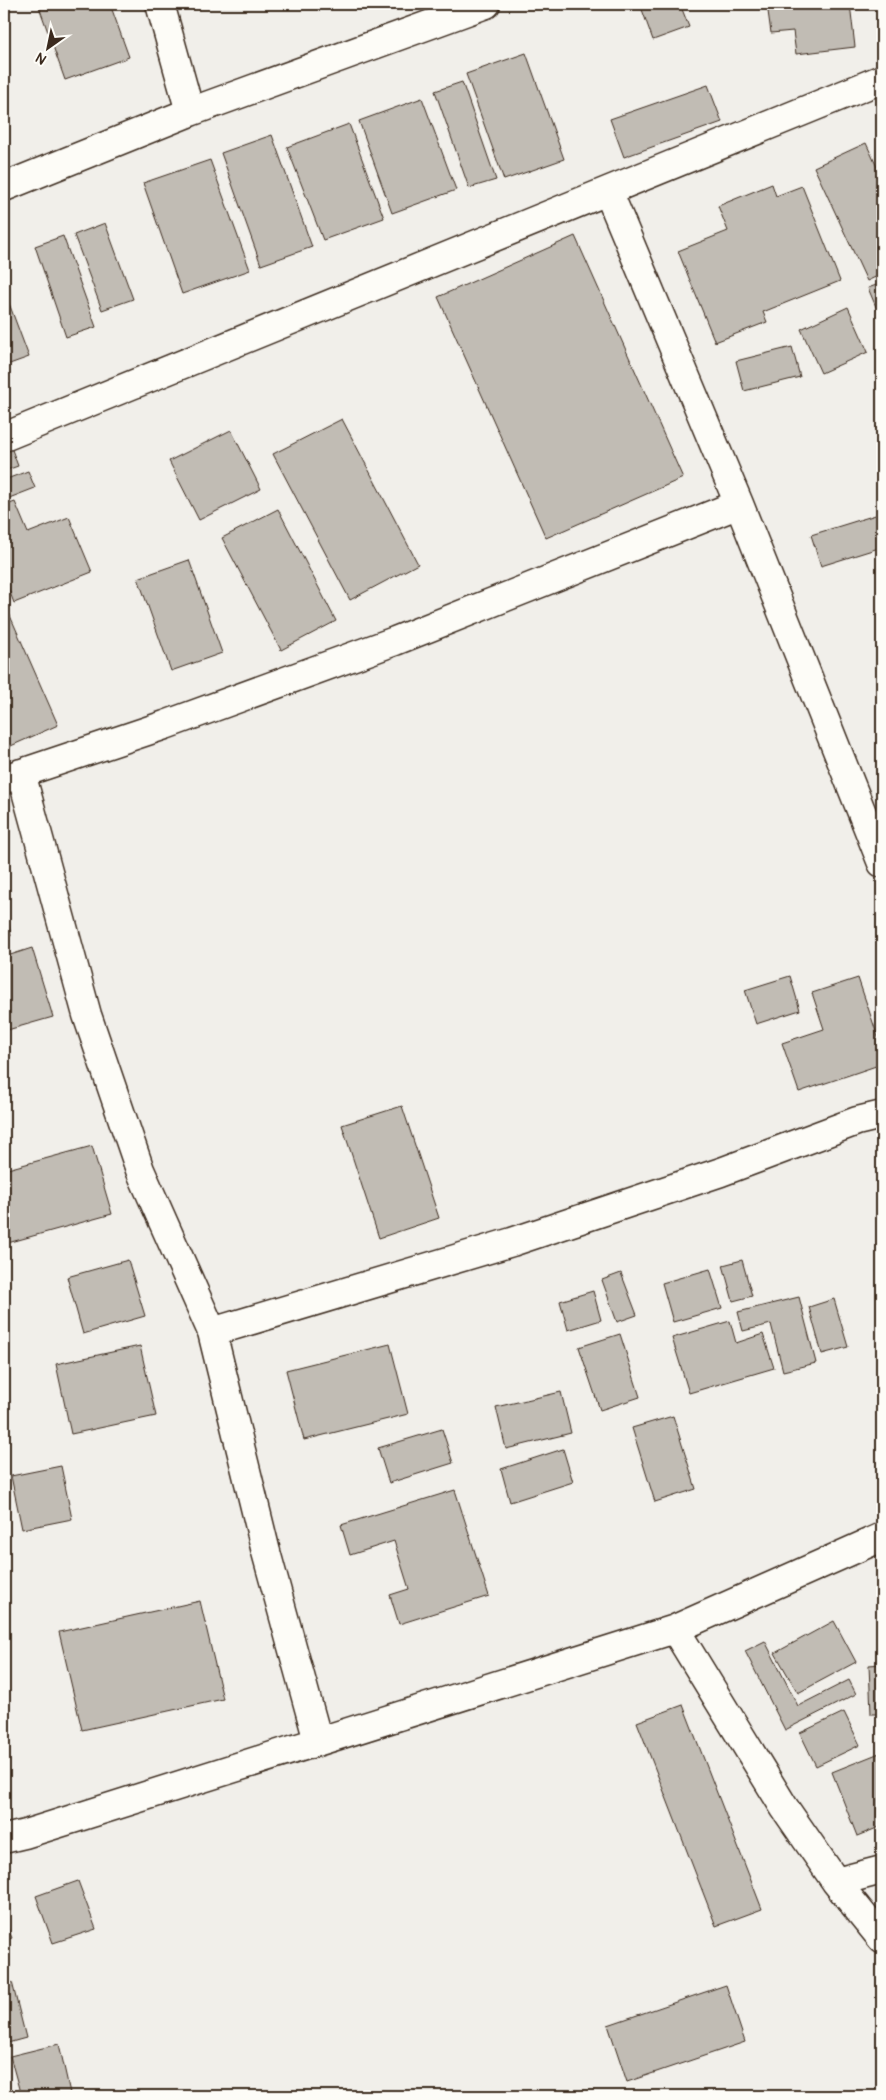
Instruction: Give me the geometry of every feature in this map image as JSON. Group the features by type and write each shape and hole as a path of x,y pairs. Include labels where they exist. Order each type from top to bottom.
{"street":[{"path":"160,4 190,112"},
{"path":"4,187 190,112 486,4"},
{"path":"4,438 882,78"},
{"path":"608,191 739,504 882,862"},
{"path":"318,1741 266,1552 212,1332 140,1170 87,1015 12,776 165,724 395,641 739,504"},
{"path":"212,1332 512,1242 721,1172 857,1121 882,1115"},
{"path":"4,1839 25,1834 675,1628 882,1537"},
{"path":"675,1628 784,1807 836,1882 882,1940"},
{"path":"836,1882 882,1870"}],"building":[{"path":"38,4 110,4 129,57 65,80"},
{"path":"640,4 680,4 689,27 653,40"},
{"path":"767,4 850,4 855,47 796,54 793,31 771,33"},
{"path":"526,53 564,159 504,180 466,74"},
{"path":"462,82 496,180 469,188 435,91"},
{"path":"708,85 722,122 624,157 610,119"},
{"path":"422,98 456,190 392,213 359,121"},
{"path":"349,124 384,218 323,240 287,147"},
{"path":"272,135 312,247 261,265 221,153"},
{"path":"866,143 882,178 882,274 867,281 814,167"},
{"path":"210,160 250,270 182,294 143,183"},
{"path":"772,184 776,196 802,186 840,281 763,312 767,322 715,342 678,251 728,231 718,206"},
{"path":"105,223 133,299 102,310 74,235"},
{"path":"63,236 96,327 66,337 35,246"},
{"path":"575,236 683,478 546,538 438,297"},
{"path":"882,283 882,321 868,288"},
{"path":"4,290 29,357 4,366"},
{"path":"848,307 868,352 821,373 801,329"},
{"path":"792,347 800,377 744,391 736,361"},
{"path":"882,378 882,398 877,380"},
{"path":"342,419 418,564 350,600 273,454"},
{"path":"231,430 261,489 199,520 169,461"},
{"path":"11,447 18,466 4,471 4,450"},
{"path":"28,471 35,488 4,500 4,480"},
{"path":"15,502 28,533 69,517 92,572 14,603 4,577 4,506"},
{"path":"278,509 336,621 281,650 222,538"},
{"path":"882,513 882,547 821,566 811,535"},
{"path":"189,560 222,653 171,671 138,578"},
{"path":"4,602 58,725 4,749"},
{"path":"4,901 11,936 4,937"},
{"path":"32,948 53,1017 4,1031 4,957"},
{"path":"790,976 800,1010 756,1024 745,990"},
{"path":"858,978 882,1049 882,1064 799,1092 782,1043 824,1029 812,993"},
{"path":"402,1106 439,1218 379,1238 342,1125"},
{"path":"92,1146 112,1214 4,1244 4,1170"},
{"path":"128,1260 145,1316 83,1334 67,1277"},
{"path":"742,1260 752,1296 733,1301 723,1265"},
{"path":"710,1269 722,1308 673,1322 662,1283"},
{"path":"621,1273 637,1315 617,1322 602,1280"},
{"path":"593,1291 601,1320 568,1330 560,1301"},
{"path":"799,1297 816,1363 783,1371 771,1324 743,1331 738,1312"},
{"path":"834,1299 848,1347 822,1354 809,1307"},
{"path":"730,1321 736,1343 763,1334 774,1368 689,1393 672,1338"},
{"path":"620,1334 640,1397 600,1410 579,1347"},
{"path":"390,1344 408,1414 304,1440 286,1370"},
{"path":"140,1346 156,1416 71,1434 56,1364"},
{"path":"561,1392 571,1433 506,1449 496,1407"},
{"path":"673,1416 696,1489 655,1502 632,1428"},
{"path":"442,1429 453,1463 389,1483 378,1448"},
{"path":"563,1449 573,1482 510,1502 501,1469"},
{"path":"61,1466 72,1519 22,1529 11,1476"},
{"path":"455,1490 489,1596 399,1624 390,1595 409,1589 394,1541 350,1555 341,1525"},
{"path":"200,1601 223,1699 82,1730 59,1632"},
{"path":"834,1621 856,1662 798,1693 775,1653"},
{"path":"765,1641 798,1706 849,1680 856,1694 785,1730 745,1651"},
{"path":"882,1664 882,1714 871,1714 869,1665"},
{"path":"683,1705 762,1909 716,1926 637,1722"},
{"path":"844,1712 860,1745 816,1766 800,1733"},
{"path":"882,1752 882,1826 857,1836 832,1772"},
{"path":"78,1881 96,1929 53,1943 36,1896"},
{"path":"4,1919 12,1938 4,1941"},
{"path":"12,1982 26,2038 4,2044 4,1984"},
{"path":"726,1985 745,2042 627,2082 608,2025"},
{"path":"59,2044 70,2093 56,2096 21,2096 10,2056"},
{"path":"4,2076 9,2096 4,2096"}]}
